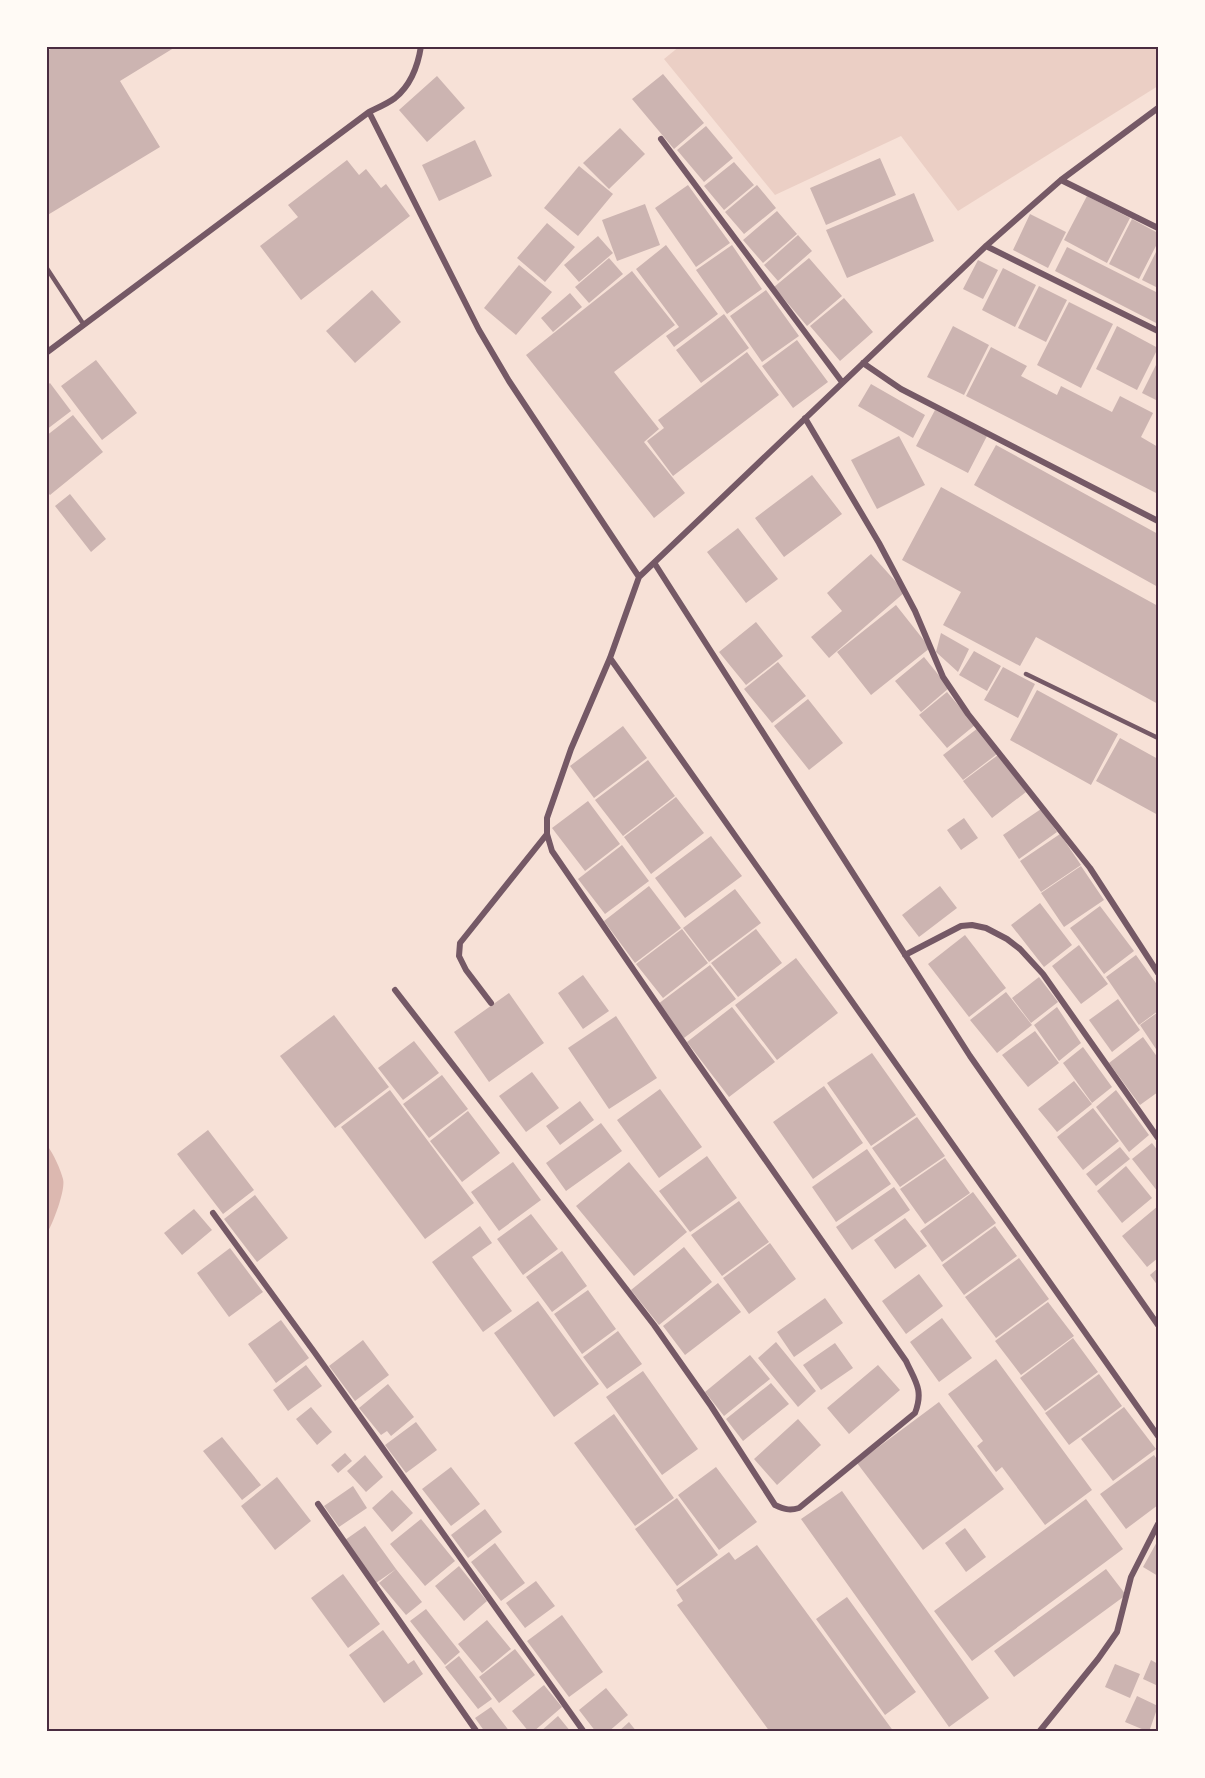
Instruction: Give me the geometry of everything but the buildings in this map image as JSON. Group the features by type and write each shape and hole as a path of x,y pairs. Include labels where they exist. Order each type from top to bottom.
{"street":[{"path":"46,354 369,112 395,98 415,71 421,46"},
{"path":"395,990 654,1325 711,1406 775,1505 785,1510 799,1508 915,1413 920,1400 918,1386 906,1360 552,851 547,834 547,818 571,749 610,658 639,577 986,246 1061,180 1158,108"},
{"path":"369,112 479,330 508,381 639,577"},
{"path":"661,139 842,382"},
{"path":"1061,180 1158,228"},
{"path":"986,246 1158,331"},
{"path":"863,363 901,390 1158,521"},
{"path":"805,418 879,543 910,601 943,677 968,714 1090,868 1158,973"},
{"path":"655,564 970,1056 1158,1325"},
{"path":"610,658 1158,1436"},
{"path":"491,1003 466,970 459,956 460,943 547,834"},
{"path":"905,955 961,926 972,925 986,928 1007,939 1020,949 1043,974 1158,1138"},
{"path":"213,1213 584,1731"},
{"path":"318,1504 477,1731"},
{"path":"1039,1731 1117,1632 1131,1577 1158,1524"}],"lane":[{"path":"46,267 84,326"},
{"path":"1026,674 1158,738"}],"shaded area":[{"path":"680,46 1158,47 1158,86 958,211 901,136 775,195 664,59"},
{"path":"47,1145 63,1179 63,1190 47,1233"}]}
